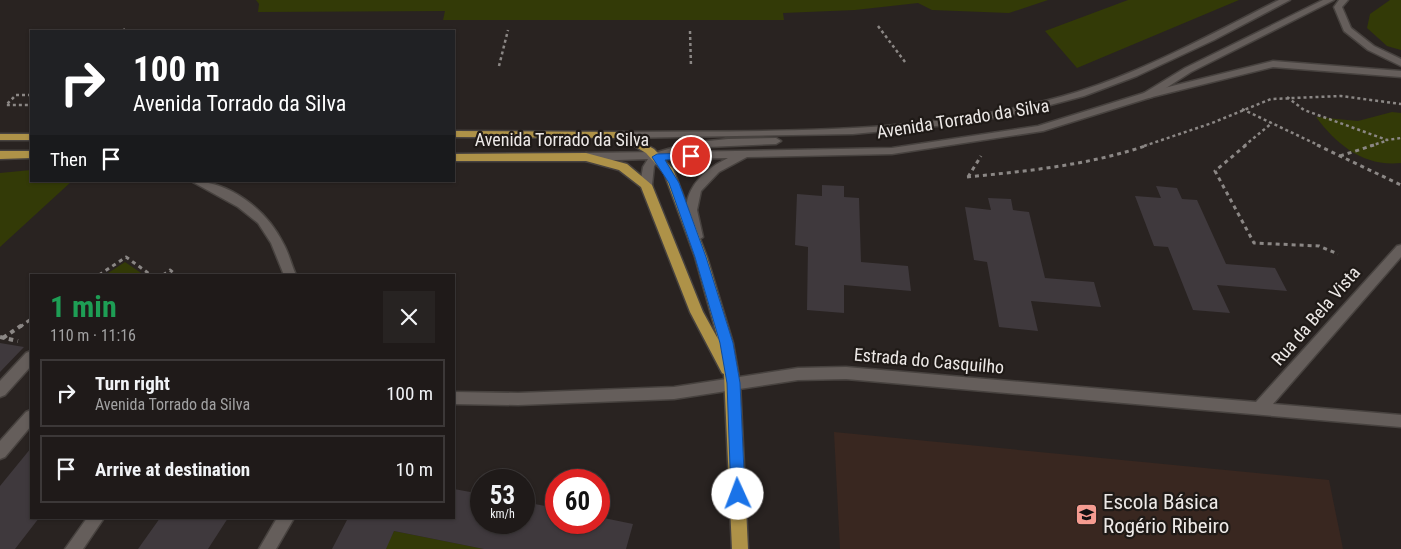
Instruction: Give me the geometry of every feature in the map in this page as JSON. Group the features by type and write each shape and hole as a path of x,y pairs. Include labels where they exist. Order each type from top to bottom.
{"main road":[{"name":"Avenida Torrado da Silva","path":"455,134 623,134 863,130 982,116 1079,94 1128,77 1286,0"},
{"name":"Avenida Torrado da Silva","path":"455,157 657,157 892,151 1039,129 1148,95 1188,70 1330,0"},
{"path":"1344,0 1338,7 1347,29 1371,48 1401,63"},
{"path":"1148,95 1273,64 1401,74"},
{"path":"733,383 697,312 646,184 649,166 657,157 684,146 792,141 863,130"},
{"path":"623,134 657,157 669,172 701,257 726,343 733,383 740,549"},
{"path":"0,137 30,137"},
{"path":"701,257 691,210 697,187 723,165 749,154"},
{"path":"0,155 30,155"},
{"path":"586,157 623,167 646,184"},
{"path":"198,182 226,193 253,210 277,242 290,274"},
{"name":"Rua da Bela Vista","path":"1259,409 1401,248"},
{"path":"0,391 30,358"},
{"name":"Estrada do Casquilho","path":"455,398 518,399 674,393 798,374 846,373 1401,421"},
{"path":"0,452 30,417"},
{"path":"72,549 95,519"},
{"path":"267,549 285,519"}],"path":[{"path":"878,26 905,62"},
{"path":"499,66 508,30"},
{"path":"690,31 691,67"},
{"path":"30,95 16,94 6,105 30,105"},
{"path":"981,156 967,177 1045,169 1119,155 1212,123 1259,102 1287,97 1340,96 1401,104"},
{"path":"1287,97 1304,110 1387,140"},
{"path":"1242,110 1401,186"},
{"path":"1272,123 1215,170 1254,243 1311,245 1338,254"},
{"path":"1339,156 1387,140 1401,138"},
{"path":"100,274 126,257 150,274"},
{"path":"164,274 170,270 175,274"},
{"path":"3,338 30,320"}],"shaded area":[{"name":"Escola Básica Rogério Ribeiro","path":"834,432 1329,480 1343,549 840,549"}],"green space":[{"path":"256,0 1048,0 1009,13 932,10 918,3 855,10 783,13 784,20 443,20 445,11 258,12 259,4"},
{"path":"1128,0 1239,0 1077,68 1045,31"},
{"path":"1390,0 1401,0 1401,50 1387,46 1367,28 1370,14"},
{"path":"1392,112 1401,113 1401,163 1388,163 1363,158 1342,145 1316,117 1358,121"},
{"path":"30,170 30,182 71,182 0,247 0,173"},
{"path":"125,262 143,274 107,274"},
{"path":"394,531 484,549 385,549"}],"building":[{"path":"822,185 844,186 844,197 859,198 861,262 908,266 911,291 844,285 844,313 807,310 808,247 795,245 797,194 822,196"},
{"path":"1156,186 1177,188 1182,199 1197,200 1226,264 1275,268 1287,291 1217,285 1230,313 1193,310 1168,247 1154,246 1135,196 1161,198"},
{"path":"988,198 1011,199 1013,210 1029,212 1045,278 1094,282 1101,307 1031,301 1038,331 999,327 987,262 974,260 965,207 991,210"},
{"path":"0,343 24,347 0,372"},
{"path":"30,449 30,519 38,519 15,549 0,549 0,486"},
{"path":"455,489 470,492 470,534 535,534 535,504 545,506 545,534 610,534 610,519 633,524 626,549 484,549 394,531 386,549 332,549 347,519 455,519"},
{"path":"159,519 227,519 208,549 138,549"}],"place":[{"name":"Escola Básica Rogério Ribeiro","path":"1087,514"}],"route":[{"path":"691,156 657,157 669,172 674,183 701,257 726,343 733,383 738,494"}]}
